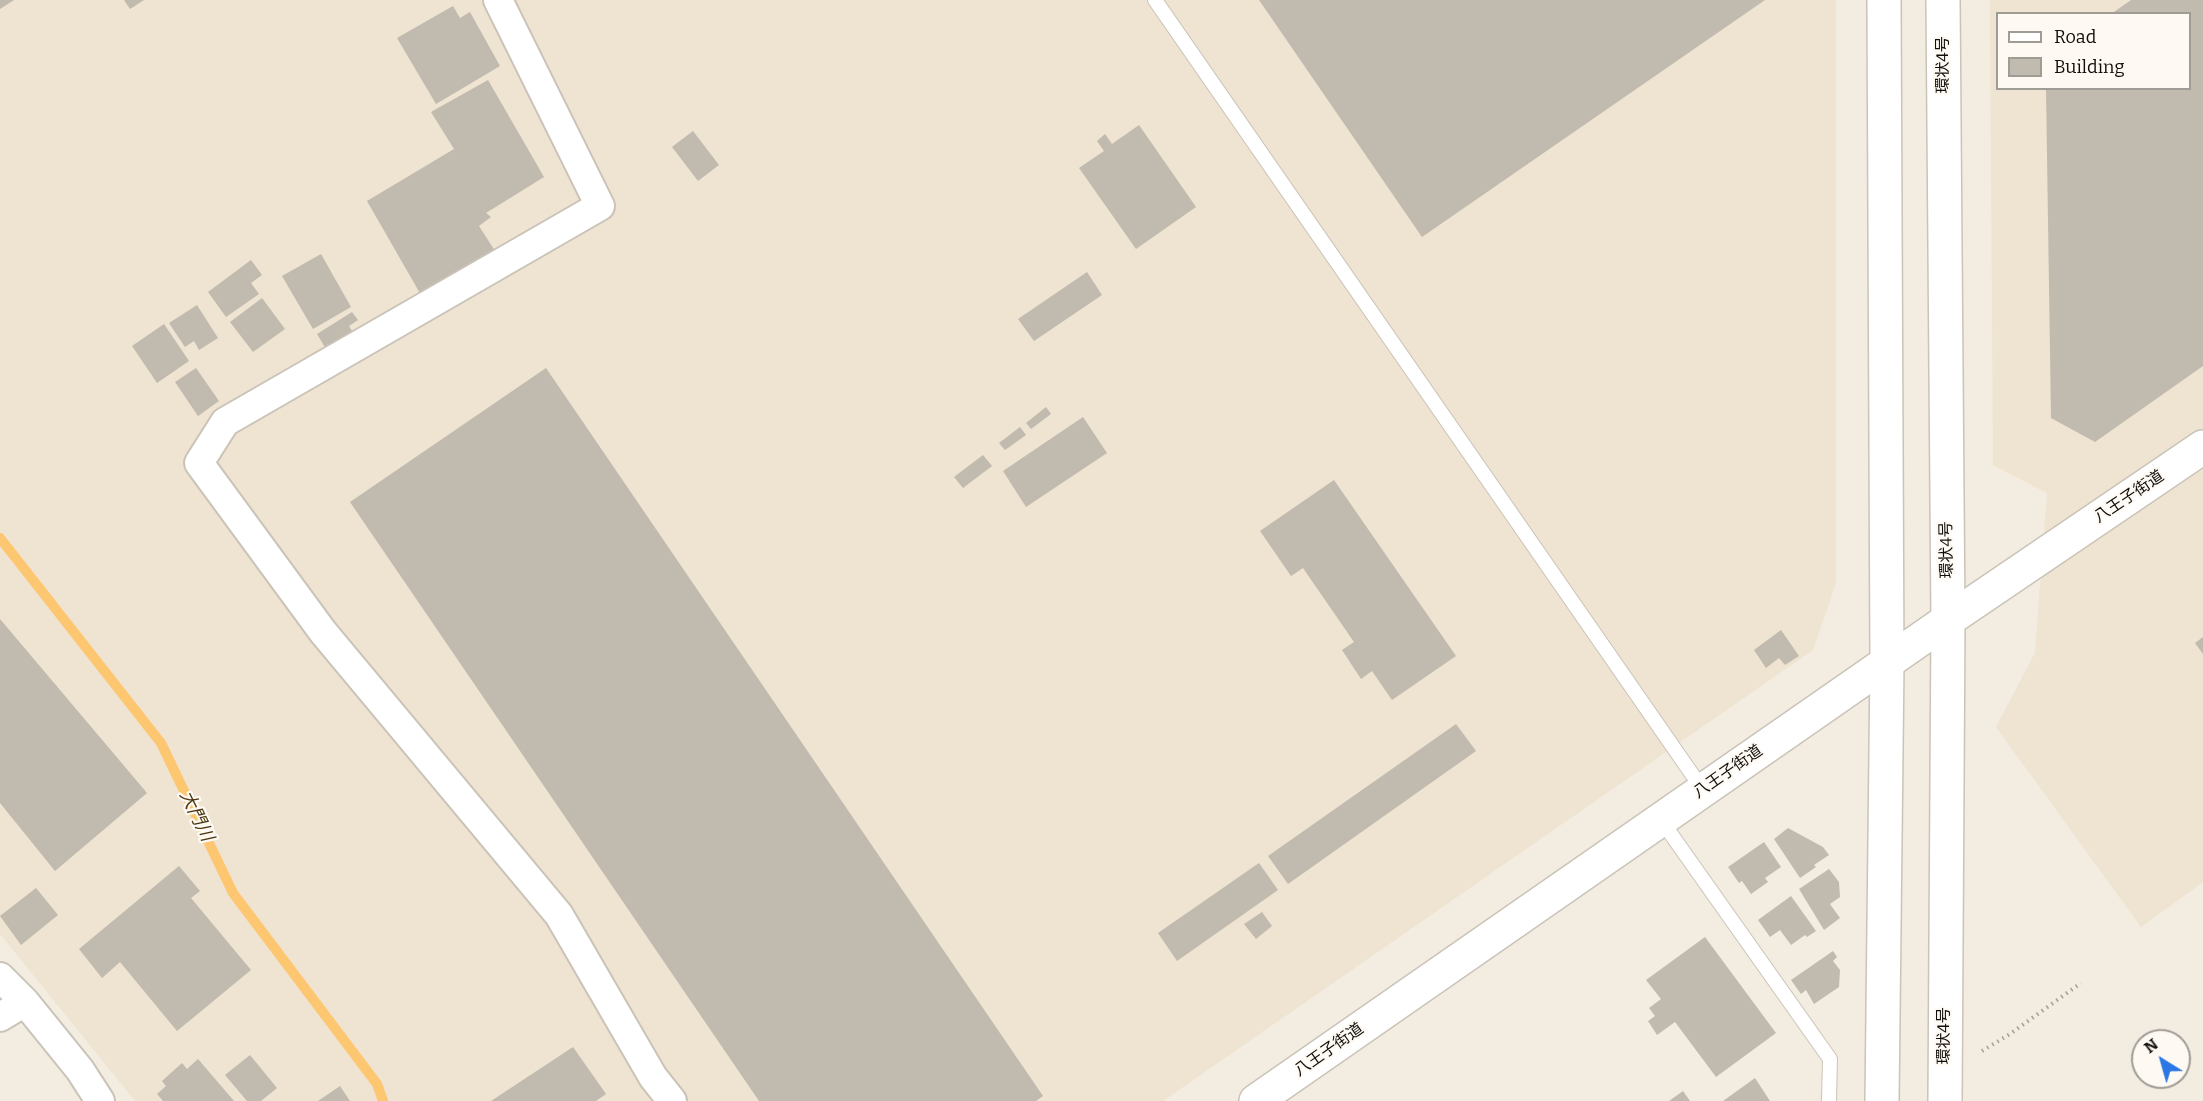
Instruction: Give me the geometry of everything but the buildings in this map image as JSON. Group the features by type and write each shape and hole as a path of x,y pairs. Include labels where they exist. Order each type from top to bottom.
{"main road":[{"path":"1882,1101 1887,663 1884,0"},
{"name":"環状4号","path":"1943,0 1948,620 1945,1087"},
{"name":"八王子街道","path":"1256,1101 1948,620 2203,447"}],"street":[{"path":"498,0 600,206 225,422 199,463 323,632 559,915 653,1077 672,1101"},
{"path":"0,977 25,1002 80,1070 100,1101"},
{"path":"0,1017 25,1002"}],"lane":[{"path":"1155,0 1703,790"},
{"path":"1661,820 1830,1059 1829,1101"}],"path":[{"path":"1945,1087 2010,1034 2081,984"}],"shaded area":[{"path":"0,0 1836,0 1836,583 1813,650 1163,1101 135,1101 0,934"},
{"path":"1990,0 2203,0 2203,882 2141,927 1996,727 2035,653 2047,493 1993,465"}],"waterway":[{"name":"大門川","path":"0,538 161,743 233,893 377,1084 383,1101"}]}
